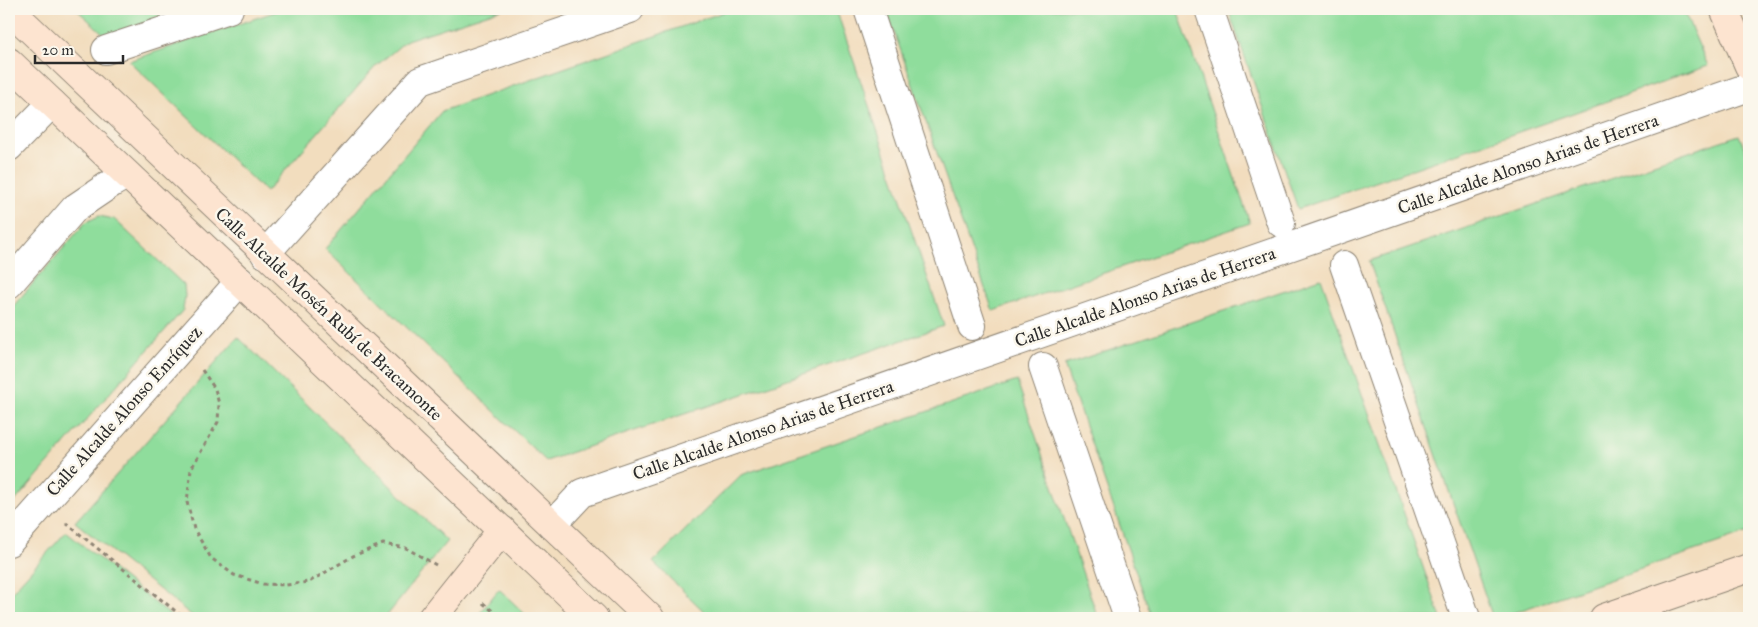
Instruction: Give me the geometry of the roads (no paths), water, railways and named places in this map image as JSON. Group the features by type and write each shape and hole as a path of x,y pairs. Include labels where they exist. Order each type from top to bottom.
{"main road":[{"name":"Calle Alcalde Mosén Rubí de Bracamonte","path":"9,9 650,618"},
{"path":"1724,9 1749,66"},
{"name":"Calle Alcalde Mosén Rubí de Bracamonte","path":"9,62 594,618"},
{"path":"432,618 502,530"},
{"path":"1604,618 1749,568"}],"street":[{"path":"106,50 229,9"},
{"path":"265,254 420,81 630,9"},
{"path":"868,9 972,326"},
{"path":"1209,9 1281,223"},
{"name":"Calle Alcalde Alonso Arias de Herrera","path":"552,525 582,493 1749,87"},
{"path":"9,147 52,103"},
{"path":"9,284 75,208 112,182 126,175"},
{"path":"1344,265 1466,618"},
{"name":"Calle Alcalde Alonso Enríquez","path":"9,542 240,281"},
{"path":"1043,367 1128,618"}]}
